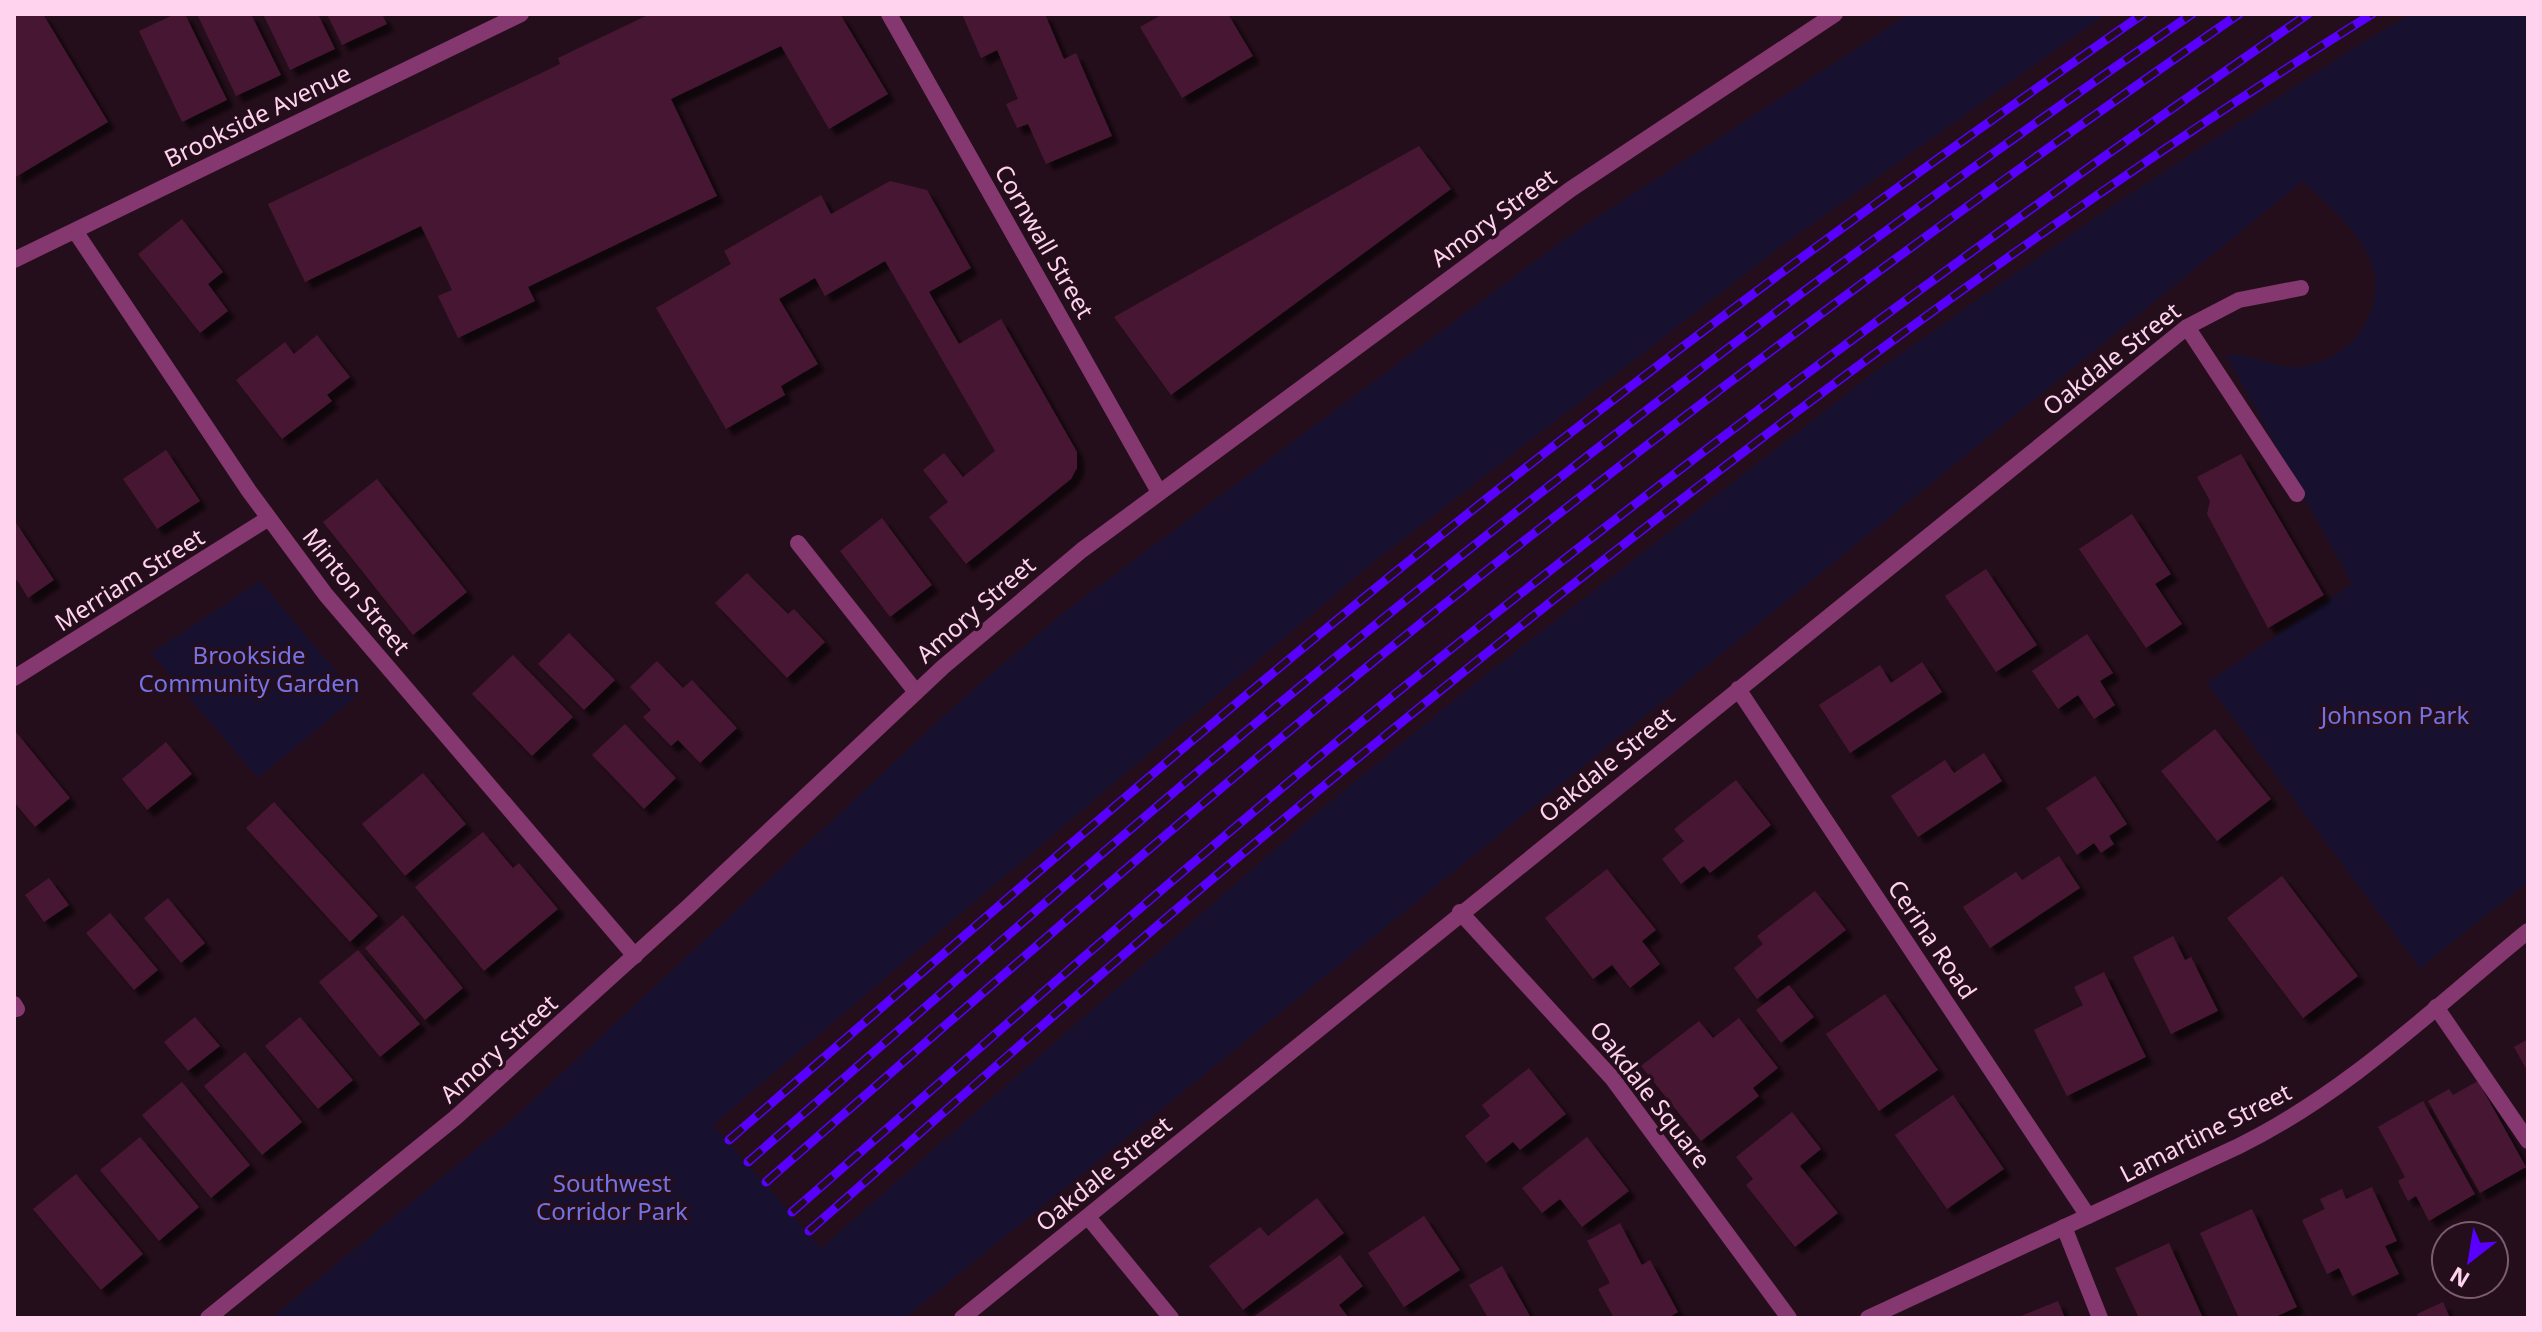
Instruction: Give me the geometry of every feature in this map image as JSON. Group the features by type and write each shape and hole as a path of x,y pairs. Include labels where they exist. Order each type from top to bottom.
{"street":[{"name":"Brookside Avenue","path":"14,260 521,14"},
{"name":"Cornwall Street","path":"889,14 1159,492"},
{"name":"Amory Street","path":"208,1318 455,1118 635,956 916,692 1044,581 1159,492 1571,189 1835,14"},
{"name":"Minton Street","path":"75,231 269,518 371,650 635,956"},
{"name":"Oakdale Street","path":"962,1318 1460,912 2187,327 2239,300 2301,288"},
{"path":"2187,327 2297,494"},
{"name":"Merriam Street","path":"14,678 269,518"},
{"path":"798,543 916,692"},
{"name":"Cerina Road","path":"1738,689 2088,1216"},
{"name":"Oakdale Square","path":"1460,912 1612,1078 1789,1318"},
{"name":"Lamartine Street","path":"1868,1318 2295,1116 2528,931"},
{"path":"2436,1007 2528,1141"},
{"path":"1088,1217 1171,1318"},
{"path":"2064,1227 2100,1318"}],"green space":[{"name":"Southwest Corridor Park","path":"1909,14 2106,14 1775,251 1370,565 713,1125 821,1248 1308,820 1475,683 1876,371 2113,205 2355,47 2411,14 2528,14 2528,882 2420,968 2207,683 2352,584 2226,355 2246,356 2284,366 2304,366 2338,352 2353,341 2364,326 2373,304 2375,283 2371,263 2350,228 2303,181 905,1318 271,1318 514,1118 963,698 1063,613 1570,235"},
{"name":"Brookside Community Garden","path":"260,581 357,696 258,778 151,653"}],"building":[{"path":"14,14 43,14 108,122 14,178"},
{"path":"175,14 185,14 227,100 182,122 139,31"},
{"path":"197,14 251,14 281,75 236,96"},
{"path":"263,14 318,14 335,49 290,70"},
{"path":"327,14 382,14 387,24 342,45"},
{"path":"650,14 840,14 888,94 829,129 781,46 671,99 717,196 528,287 535,301 458,338 438,296 452,290 421,226 305,282 268,204 560,64 558,58"},
{"path":"962,14 1045,14 1064,59 1076,53 1112,136 1046,164 1028,124 1017,128 1006,104 1018,99 997,50 981,58"},
{"path":"1163,14 1228,14 1253,56 1182,98 1140,27"},
{"path":"1419,146 1451,189 1171,395 1114,317"},
{"path":"890,181 927,190 971,268 929,292 959,344 1001,319 1077,452 1077,468 1071,479 966,564 929,517 948,502 923,470 944,453 963,477 995,451 885,261 825,296 815,278 779,299 818,364 781,386 785,395 726,429 656,308 731,264 724,251 821,195 831,214"},
{"path":"182,219 223,272 208,284 228,311 200,333 138,254"},
{"path":"317,335 350,377 327,395 332,401 282,439 236,380 285,342 294,354"},
{"path":"166,450 200,501 157,529 123,479"},
{"path":"2241,454 2324,595 2268,628 2207,514 2210,501 2197,477"},
{"path":"377,479 467,592 413,635 323,522"},
{"path":"2132,514 2171,574 2155,584 2182,624 2146,648 2079,549"},
{"path":"882,518 932,585 890,617 840,551"},
{"path":"14,520 54,580 28,598 17,580 14,582"},
{"path":"1986,569 2037,645 1996,672 1945,596"},
{"path":"747,573 788,614 794,609 825,642 787,678 715,603"},
{"path":"569,633 615,680 584,710 538,664"},
{"path":"2087,634 2113,673 2100,681 2115,705 2094,719 2078,695 2058,709 2032,671"},
{"path":"513,655 573,717 532,756 472,694"},
{"path":"657,661 683,688 692,680 737,728 700,763 678,740 671,746 643,717 651,710 630,687"},
{"path":"1922,662 1942,692 1850,753 1819,705 1880,665 1891,683"},
{"path":"625,724 676,778 644,809 592,755"},
{"path":"2215,729 2271,799 2217,841 2161,771"},
{"path":"16,732 70,798 35,827 14,802"},
{"path":"166,742 192,774 147,810 122,779"},
{"path":"1984,753 2002,781 1918,837 1891,796 1945,760 1954,773"},
{"path":"423,773 466,824 405,876 362,824"},
{"path":"2095,776 2127,824 2109,836 2114,844 2101,853 2094,843 2077,855 2046,808"},
{"path":"1736,780 1771,825 1710,873 1704,866 1681,884 1662,859 1684,841 1674,829"},
{"path":"274,802 378,916 350,942 246,828"},
{"path":"483,832 513,868 519,863 558,909 484,971 415,887"},
{"path":"2059,856 2080,888 1990,948 1963,907 2016,872 2022,880"},
{"path":"1607,869 1656,930 1642,941 1660,964 1630,988 1612,965 1593,979 1545,918"},
{"path":"2282,876 2358,976 2303,1018 2227,918"},
{"path":"49,878 69,905 44,922 25,895"},
{"path":"1815,891 1846,930 1757,999 1734,968 1763,944 1757,936"},
{"path":"168,898 205,943 181,963 144,918"},
{"path":"110,913 158,970 134,990 86,933"},
{"path":"403,915 463,988 425,1020 365,948"},
{"path":"2173,936 2185,960 2191,957 2218,1011 2171,1034 2133,957"},
{"path":"358,950 420,1024 380,1057 319,982"},
{"path":"2104,972 2146,1057 2067,1096 2034,1030 2083,1005 2074,987"},
{"path":"1789,985 1814,1017 1781,1043 1756,1010"},
{"path":"1885,994 1938,1070 1879,1111 1826,1034"},
{"path":"195,1017 220,1046 188,1071 164,1042"},
{"path":"300,1017 353,1080 318,1109 265,1046"},
{"path":"1739,1018 1778,1068 1753,1088 1759,1096 1701,1141 1641,1066 1699,1021 1713,1038"},
{"path":"2528,1039 2528,1072 2514,1047"},
{"path":"245,1052 302,1122 262,1155 204,1086"},
{"path":"1529,1068 1566,1114 1520,1150 1513,1142 1486,1163 1465,1136 1490,1116 1482,1105"},
{"path":"2478,1081 2526,1167 2480,1193 2428,1101 2449,1089 2453,1095"},
{"path":"182,1082 250,1165 211,1198 142,1115"},
{"path":"1953,1095 2004,1169 1947,1209 1895,1135"},
{"path":"2423,1101 2475,1194 2429,1221 2416,1196 2408,1201 2398,1181 2405,1177 2378,1127"},
{"path":"1792,1112 1821,1149 1800,1166 1838,1213 1795,1247 1746,1185 1753,1179 1736,1157"},
{"path":"140,1137 199,1207 159,1241 100,1170"},
{"path":"1587,1137 1629,1191 1582,1227 1560,1199 1542,1213 1522,1188"},
{"path":"76,1174 143,1254 101,1290 33,1209"},
{"path":"2372,1187 2397,1241 2385,1246 2399,1274 2352,1296 2339,1268 2327,1274 2302,1220 2325,1209 2320,1199 2342,1189 2346,1199"},
{"path":"1317,1198 1344,1233 1243,1310 1209,1266 1260,1227 1268,1236"},
{"path":"2252,1209 2297,1307 2273,1318 2239,1318 2200,1233"},
{"path":"1424,1216 1460,1270 1404,1307 1368,1253"},
{"path":"1620,1223 1642,1265 1650,1260 1678,1312 1668,1318 1614,1318 1598,1289 1610,1283 1587,1241"},
{"path":"2169,1243 2203,1318 2139,1318 2115,1268"},
{"path":"1340,1255 1363,1286 1339,1305 1349,1318 1252,1318"},
{"path":"1502,1266 1531,1318 1488,1318 1469,1285"},
{"path":"2058,1301 2065,1318 2016,1318"},
{"path":"2443,1302 2450,1318 2419,1318 2417,1314"}],"railway":[{"path":"729,1140 1255,688 1469,513 1787,269 1928,165 2143,14"},
{"path":"748,1162 1165,800 1460,557 1821,279 2192,14"},
{"path":"766,1182 1211,797 1362,671 1576,500 1904,252 2239,14"},
{"path":"792,1212 1238,825 1501,609 1727,434 1957,263 2308,14"},
{"path":"809,1231 1230,864 1505,638 1645,528 1786,420 2075,211 2372,14"}],"park label":[{"name":"Johnson Park","path":"2395,714"}]}
